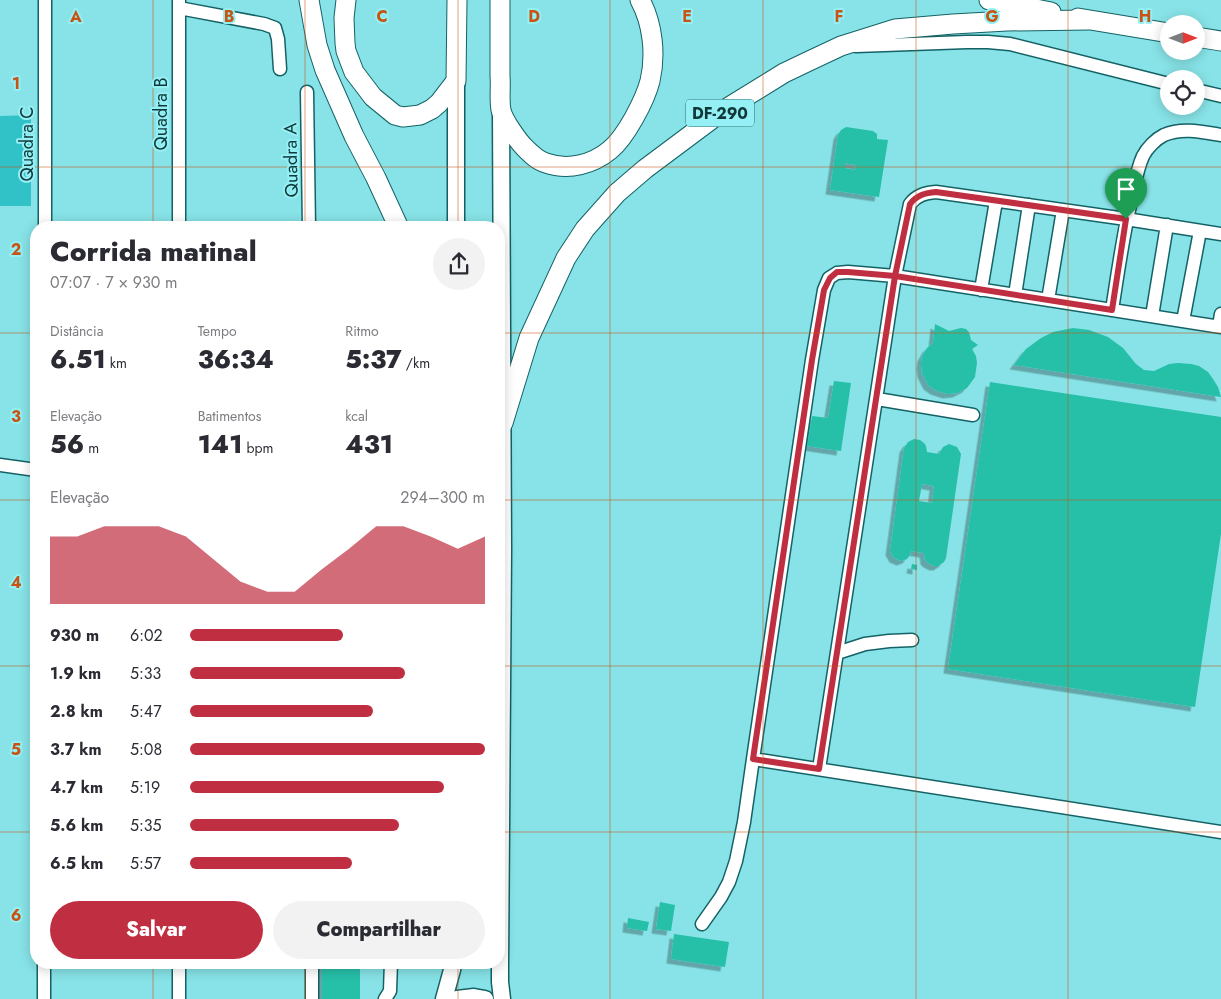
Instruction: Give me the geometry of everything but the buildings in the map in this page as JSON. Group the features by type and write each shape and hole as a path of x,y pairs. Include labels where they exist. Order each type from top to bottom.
{"highway":[{"path":"310,0 317,45 325,70 354,136 396,221"},
{"path":"346,0 344,31 349,61 361,82 373,97 395,115 403,118 420,115 432,109 456,81 456,0"},
{"name":"DF-290","path":"500,0 501,111"},
{"path":"501,111 520,144 532,155 546,163 562,166 579,166 591,162 612,149 638,110 649,83 653,55 652,39 650,24 645,8 640,0"},
{"path":"989,0 1089,20 1160,32"},
{"name":"DF-290","path":"505,420 529,338 566,258 585,229 616,193 724,110 784,73 841,46 895,29 1007,21 1089,20"},
{"path":"1205,39 1221,41"}],"main road":[{"path":"456,81 456,221"},
{"name":"DF-290","path":"501,111 502,221"},
{"path":"444,999 451,969"},
{"name":"DF-290","path":"500,969 502,999"},
{"path":"457,999 474,997 485,999"}],"street":[{"name":"Quadra C","path":"44,221 45,0"},
{"path":"179,4 275,28 278,39 280,69"},
{"name":"Quadra B","path":"178,221 179,4"},
{"path":"841,46 967,42 1010,44 1160,82"},
{"name":"Quadra A","path":"307,92 309,221"},
{"path":"1205,92 1221,96"},
{"path":"1112,310 1126,219 1144,155 1152,143 1164,135 1179,131 1199,131 1221,135"},
{"path":"819,769 895,276 910,204 915,198 936,192 1221,234"},
{"path":"981,290 996,201"},
{"path":"1015,295 1029,205"},
{"path":"1048,300 1063,210"},
{"path":"1152,316 1167,225"},
{"path":"1183,321 1200,231"},
{"path":"702,924 729,882 736,862 744,822 812,360 824,290 830,278 837,272 895,276 1183,321 1220,322"},
{"path":"876,399 973,415"},
{"path":"0,465 30,469"},
{"path":"838,653 865,644 912,640"},
{"path":"753,759 1221,832"},
{"path":"44,969 44,999"},
{"path":"178,969 179,999"},
{"path":"312,969 312,999"},
{"path":"385,999 390,992 391,969"}],"shaded area":[{"path":"31,115 31,206 0,206 0,116"}],"route":[{"path":"1126,219 936,192 928,193 915,198 910,204 895,276 837,272 830,278 824,290 812,360 753,759 819,769 895,276 1112,310 1126,219"}]}
